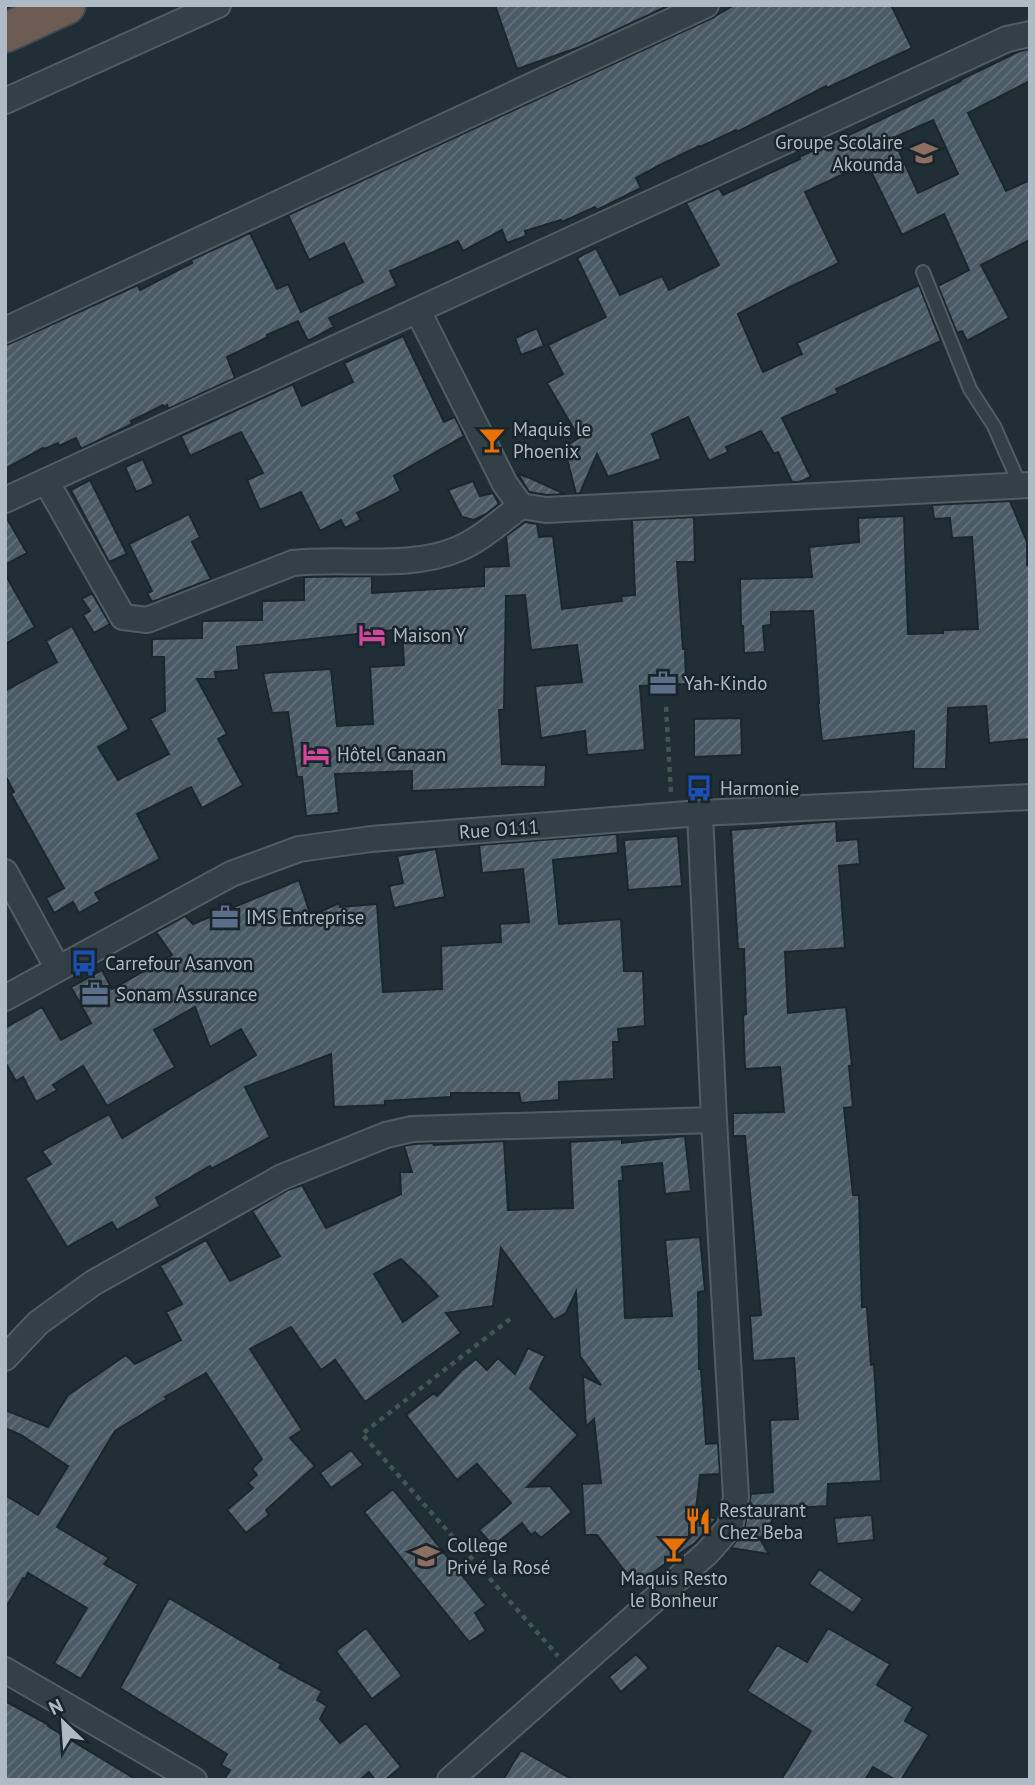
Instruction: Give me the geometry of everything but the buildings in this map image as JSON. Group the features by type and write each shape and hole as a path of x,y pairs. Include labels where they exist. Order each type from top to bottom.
{"highway":[{"path":"5,33 66,5"}],"street":[{"path":"5,101 218,5"},
{"path":"5,330 706,5"},
{"path":"5,500 1007,39 1030,34"},
{"path":"418,310 505,484 521,506"},
{"path":"46,481 123,617 147,620 293,563 426,558 459,548 521,506 546,510 1025,485"},
{"name":"Rue O111","path":"5,998 232,874 299,849 371,839 700,813 1030,797"},
{"path":"450,1780 707,1553 730,1527 736,1497 714,1120 700,813"},
{"path":"5,872 58,969"},
{"path":"5,1358 37,1322 93,1283 282,1177 386,1135 412,1129 714,1120"},
{"path":"5,1670 194,1780"}],"lane":[{"path":"923,272 970,389 1025,485"}],"path":[{"path":"666,707 673,816"},
{"path":"510,1320 362,1434 573,1672"}],"place":[{"name":"Groupe Scolaire Akounda","path":"924,153"},
{"name":"Maquis le Phoenix","path":"492,440"},
{"name":"Maison Y","path":"372,635"},
{"name":"Yah-Kindo","path":"663,683"},
{"name":"Hôtel Canaan","path":"316,754"},
{"name":"Harmonie","path":"699,788"},
{"name":"IMS Entreprise","path":"225,917"},
{"name":"Carrefour Asanvon","path":"84,963"},
{"name":"Sonam Assurance","path":"95,994"},
{"name":"Restaurant Chez Beba","path":"698,1521"},
{"name":"Maquis Resto le Bonheur","path":"674,1549"},
{"name":"College Privé la Rosé","path":"426,1556"}]}
